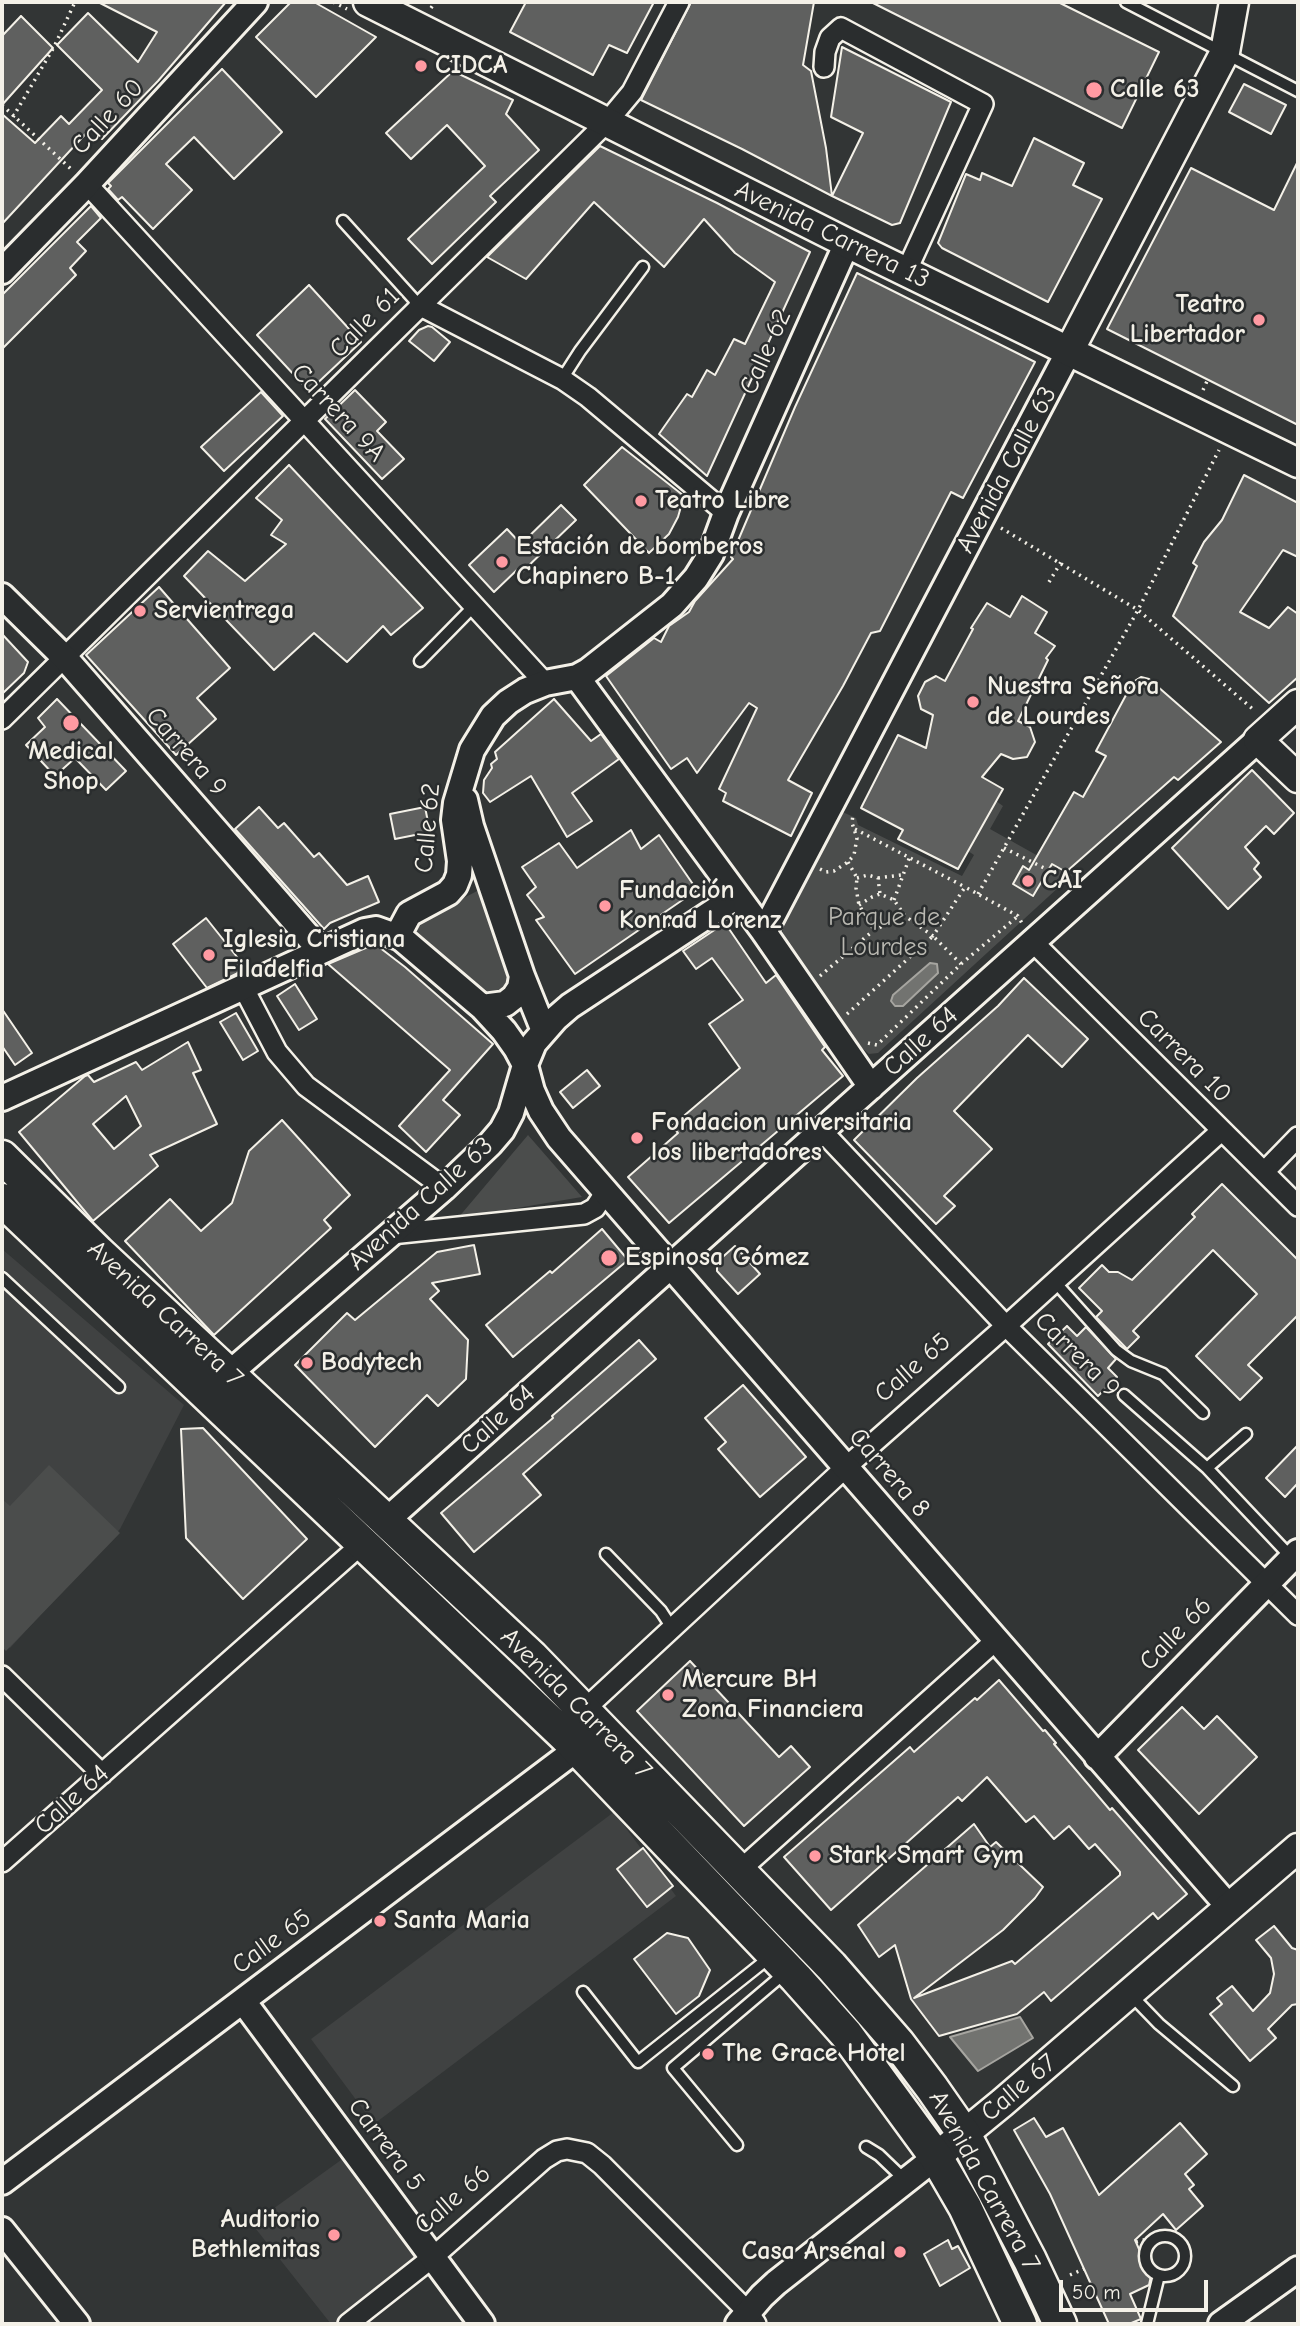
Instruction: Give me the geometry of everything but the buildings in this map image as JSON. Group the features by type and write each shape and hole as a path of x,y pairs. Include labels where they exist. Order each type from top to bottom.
{"main road":[{"name":"Avenida Carrera 13","path":"368,2 847,243 1298,463"},
{"name":"Avenida Calle 63","path":"1069,351 1225,52 1234,2"},
{"name":"Calle 64","path":"1265,733 1298,704"},
{"path":"1265,733 1298,778"},
{"name":"Avenida Carrera 7","path":"2,1157 98,1252 363,1543 577,1749 781,1962 845,2034 936,2157 965,2207 1020,2324"},
{"name":"Avenida Carrera 7","path":"2,1199 218,1384 387,1520 585,1709 831,1966 877,2018 964,2134 1020,2239 1060,2324"},
{"name":"Calle 67","path":"936,2157 1298,1848"}],"street":[{"name":"Calle 60","path":"2,271 79,176 255,2"},
{"name":"Calle 61","path":"2,719 607,122 632,92 679,2"},
{"path":"824,67 830,38 841,28 983,104 906,272"},
{"name":"Carrera 9A","path":"79,176 545,683"},
{"name":"Calle 62","path":"401,939 401,929 409,915 448,893 455,886 460,862 454,820 461,780 472,750 493,716 524,691 545,683 577,677 600,662 672,604 695,578 711,554 726,513 847,243"},
{"path":"419,305 562,379 588,397 726,513"},
{"name":"Avenida Calle 63","path":"764,932 1069,351"},
{"name":"Carrera 9","path":"2,596 65,658 321,951"},
{"path":"577,677 764,932 871,1087"},
{"name":"Calle 64","path":"387,1520 1265,733"},
{"path":"461,780 471,826 522,976 544,1031"},
{"name":"Avenida Calle 63","path":"218,1384 444,1188 502,1130 511,1113 534,1043 570,1006 737,895"},
{"path":"2,1098 365,931 373,930 401,939 482,1007 516,1048 525,1065"},
{"name":"Carrera 10","path":"1033,942 1298,1206"},
{"path":"482,1007 505,1004 520,988 522,976"},
{"path":"243,987 277,1052 306,1086 444,1188"},
{"name":"Carrera 8","path":"525,1065 532,1091 549,1124 604,1190 1229,1907"},
{"name":"Carrera 9","path":"822,1131 1006,1326 1298,1615"},
{"name":"Calle 65","path":"585,1709 845,1468 1221,1131"},
{"path":"1264,1172 1298,1137"},
{"path":"391,1234 584,1214 595,1208 604,1190"},
{"name":"Calle 64","path":"2,1862 363,1543"},
{"name":"Calle 66","path":"1097,1757 1295,1555"},
{"path":"738,1871 995,1641"},
{"path":"2,1676 102,1774"},
{"name":"Calle 65","path":"2,2182 577,1749"},
{"name":"Carrera 5","path":"243,2001 482,2324"},
{"name":"Calle 66","path":"348,2324 433,2258 544,2159 557,2151 578,2150 587,2153 602,2165 747,2320"},
{"name":"Calle 67","path":"747,2320 776,2283 936,2157"},
{"path":"2,2230 77,2324"},
{"path":"1221,2324 1298,2269"}],"lane":[{"path":"1126,2 1298,91"},
{"path":"343,221 419,305"},
{"path":"562,379 643,267"},
{"path":"420,661 474,606"},
{"path":"2,1278 119,1387"},
{"path":"1055,1282 1116,1350 1131,1361 1163,1374 1203,1413"},
{"path":"1124,1395 1206,1468 1295,1555"},
{"path":"1206,1468 1246,1434"},
{"path":"606,1554 661,1611 673,1628"},
{"path":"583,1992 638,2062 781,1962"},
{"path":"737,2145 673,2068 781,1962"},
{"path":"1129,1993 1158,2024 1233,2085"},
{"path":"866,2147 879,2155 906,2182"},
{"path":"1160,2236 1167,2236 1179,2241 1184,2259 1182,2265 1172,2274 1159,2275 1149,2267 1145,2255 1149,2243 1160,2236"},
{"path":"1147,2324 1159,2275"}],"path":[{"path":"13,117 54,47 75,2"},
{"path":"431,8 435,2"},
{"path":"2,105 79,176"},
{"path":"1203,392 1208,379"},
{"path":"978,894 1138,610 1219,450"},
{"path":"982,517 1138,610 1265,733"},
{"path":"1049,582 1061,562"},
{"path":"852,816 856,847 848,862 857,878 859,905 874,930"},
{"path":"855,829 1018,916 961,964 877,1045 869,1044 862,1034"},
{"path":"1004,848 1069,880"},
{"path":"894,900 910,856"},
{"path":"857,878 868,875 878,878 901,876"},
{"path":"878,878 880,894"},
{"path":"854,1024 847,1014 933,936 965,887"},
{"path":"859,905 880,894 894,900 905,916 933,936 961,964"},
{"path":"820,976 874,930 905,916"},
{"path":"1136,2242 1160,2236"},
{"path":"1070,2275 1084,2269"}],"shaded area":[{"path":"930,963 937,964 938,973 903,1006 895,1006 891,1001 893,995"},
{"path":"2,1249 184,1405 120,1529 10,1648 2,1639"},
{"path":"614,1812 676,1896 374,2124 311,2039"},
{"path":"1020,2017 1033,2038 978,2071 950,2037"},
{"name":"Auditorio Bethlemitas","path":"348,2155 424,2256 335,2324 331,2324 252,2224"}],"green space":[{"name":"Parque de Lourdes","path":"996,801 1003,806 990,829 1072,875 878,1053 869,1054 862,1048 783,933 781,924 838,810 856,818 858,825 962,876 974,855 968,851"},
{"path":"479,890 512,980 508,994 487,996 410,926"},
{"path":"528,1135 582,1197 458,1218"},
{"path":"49,1465 120,1533 6,1651 2,1647 2,1499 10,1506"}],"place":[{"name":"CIDCA","path":"421,66"},
{"name":"Calle 63","path":"1094,90"},
{"name":"Teatro Libertador","path":"1259,320"},
{"name":"Teatro Libre","path":"641,501"},
{"name":"Estación de bomberos Chapinero B-1","path":"502,562"},
{"name":"Servientrega","path":"140,611"},
{"name":"Nuestra Señora de Lourdes","path":"973,702"},
{"name":"Medical Shop","path":"71,723"},
{"name":"CAI","path":"1028,881"},
{"name":"Fundación Konrad Lorenz","path":"605,906"},
{"name":"Iglesia Cristiana Filadelfia","path":"209,955"},
{"name":"Fondacion universitaria los libertadores","path":"637,1138"},
{"name":"Espinosa Gómez","path":"609,1258"},
{"name":"Bodytech","path":"307,1363"},
{"name":"Mercure BH Zona Financiera","path":"668,1695"},
{"name":"Stark Smart Gym","path":"815,1856"},
{"name":"Santa Maria","path":"380,1921"},
{"name":"The Grace Hotel","path":"708,2054"},
{"name":"Auditorio Bethlemitas","path":"334,2235"},
{"name":"Casa Arsenal","path":"900,2252"}]}
